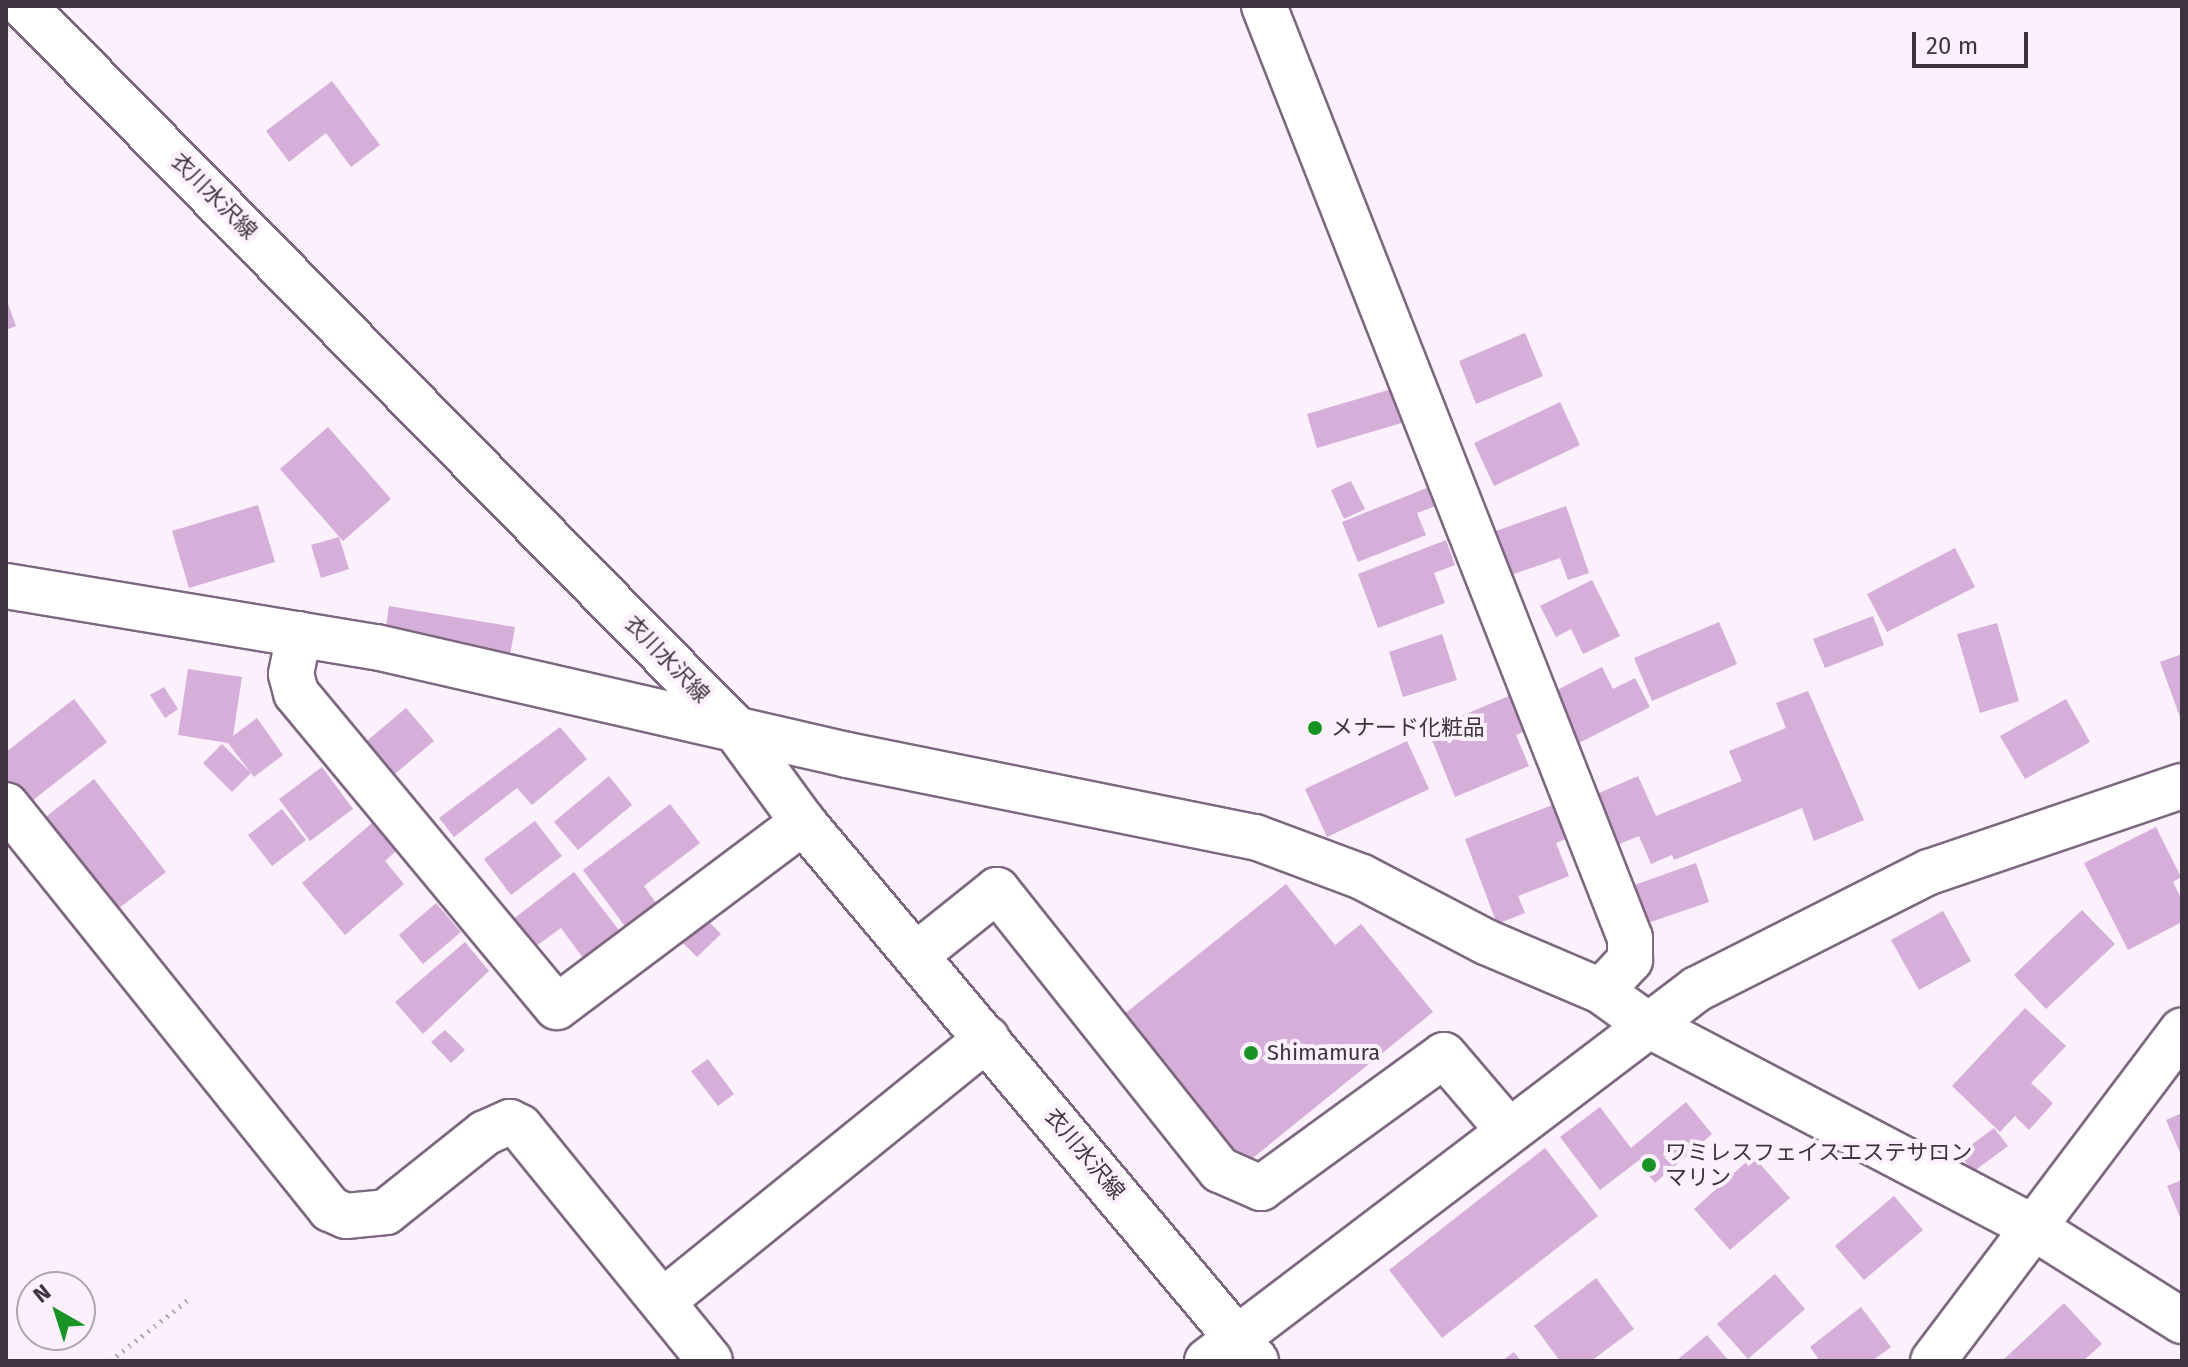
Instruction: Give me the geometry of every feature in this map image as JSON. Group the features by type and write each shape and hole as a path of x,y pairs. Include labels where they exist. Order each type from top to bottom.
{"street":[{"name":"衣川水沢線","path":"24,6 733,726 803,822 987,1039 1234,1353"},
{"path":"1264,6 1630,938 1630,960 1601,991"},
{"path":"6,586 299,634 733,726 847,755 1255,837 1362,877 1486,942 1601,991 1648,1025 2036,1229 2182,1321"},
{"path":"299,634 291,674 296,693 557,1007 803,822"},
{"path":"1234,1353 1509,1131 1697,989 1929,872 2182,786"},
{"path":"6,805 330,1209 346,1216 386,1212 485,1133 510,1122 520,1127 710,1361"},
{"path":"916,955 997,890 1220,1170 1261,1188 1444,1055 1509,1131"},
{"path":"1933,1361 2036,1229 2182,1030"},
{"path":"663,1301 987,1039"}],"path":[{"path":"110,1361 189,1299"}],"building":[{"path":"332,81 380,145 351,167 326,133 289,162 266,131"},
{"path":"6,298 16,326 6,330"},
{"path":"1525,333 1543,376 1476,404 1459,361"},
{"path":"1395,388 1405,422 1317,448 1307,414"},
{"path":"1560,402 1580,445 1494,486 1474,443"},
{"path":"328,427 391,499 343,541 280,469"},
{"path":"1351,481 1365,509 1344,519 1331,490"},
{"path":"1444,481 1452,500 1417,513 1426,535 1358,562 1342,522"},
{"path":"258,505 275,562 189,588 172,531"},
{"path":"1566,506 1589,573 1568,580 1560,558 1508,576 1493,532"},
{"path":"339,537 349,569 321,578 311,545"},
{"path":"1446,540 1455,565 1434,573 1445,603 1378,628 1358,574"},
{"path":"1955,548 1975,587 1887,632 1867,594"},
{"path":"1592,580 1620,636 1583,654 1571,629 1556,637 1540,606"},
{"path":"389,606 515,627 510,655 385,635"},
{"path":"1873,616 1884,645 1825,668 1813,639"},
{"path":"1719,622 1737,664 1652,701 1634,658"},
{"path":"1997,623 2019,701 1980,713 1957,634"},
{"path":"1442,634 1457,680 1403,697 1389,652"},
{"path":"2182,654 2182,716 2180,717 2160,662"},
{"path":"1602,667 1613,689 1635,678 1650,707 1579,743 1553,692"},
{"path":"188,669 242,677 233,736 257,718 283,755 254,777 228,743 178,735"},
{"path":"164,687 178,709 165,718 150,695"},
{"path":"1523,690 1538,726 1516,735 1529,766 1455,797 1428,730"},
{"path":"1808,691 1864,820 1814,841 1802,808 1674,860 1672,855 1651,864 1639,836 1605,850 1583,800 1638,776 1656,816 1742,781 1729,751 1786,728 1776,703"},
{"path":"74,699 107,742 23,808 6,787 6,752"},
{"path":"2066,699 2090,742 2025,779 2000,736"},
{"path":"406,708 434,741 383,784 355,751"},
{"path":"560,727 587,759 532,805 517,788 454,837 439,818"},
{"path":"1407,741 1429,789 1327,837 1305,789"},
{"path":"222,744 251,773 232,792 203,763"},
{"path":"322,767 353,809 310,841 279,799"},
{"path":"609,776 632,805 578,850 554,822"},
{"path":"94,779 166,872 110,915 38,823"},
{"path":"1560,802 1573,836 1556,843 1569,876 1518,896 1525,913 1497,924 1465,839"},
{"path":"670,804 700,843 644,886 661,910 630,933 583,870"},
{"path":"282,809 306,840 272,866 248,835"},
{"path":"535,821 562,856 511,895 484,859"},
{"path":"372,823 396,851 385,861 404,884 345,935 302,883"},
{"path":"2156,827 2181,877 2173,882 2182,900 2182,922 2128,950 2084,863"},
{"path":"1696,863 1709,902 1642,925 1629,887"},
{"path":"574,872 625,938 589,966 561,928 524,955 503,927"},
{"path":"1286,884 1335,945 1361,924 1433,1012 1238,1170 1117,1020"},
{"path":"436,903 461,932 423,964 399,935"},
{"path":"2082,910 2115,944 2046,1009 2014,975"},
{"path":"1943,911 1971,961 1919,990 1891,940"},
{"path":"700,913 721,934 697,957 676,936"},
{"path":"465,942 489,971 423,1034 395,1002"},
{"path":"2025,1008 2066,1046 2031,1083 2053,1103 2029,1130 2015,1116 2000,1132 1952,1086"},
{"path":"445,1030 465,1050 451,1063 431,1042"},
{"path":"708,1059 734,1094 718,1106 691,1071"},
{"path":"1686,1102 1712,1134 1655,1183 1638,1161 1600,1190 1560,1137 1600,1107 1631,1148"},
{"path":"2182,1113 2182,1157 2166,1120"},
{"path":"1994,1128 2008,1146 1973,1172 1959,1154"},
{"path":"1545,1148 1598,1216 1442,1338 1389,1270"},
{"path":"1753,1156 1790,1198 1730,1250 1694,1209"},
{"path":"2182,1180 2182,1222 2167,1186"},
{"path":"1894,1196 1923,1230 1864,1280 1835,1246"},
{"path":"1775,1274 1805,1309 1748,1359 1717,1324"},
{"path":"1596,1278 1634,1329 1591,1361 1560,1361 1534,1326"},
{"path":"2064,1303 2102,1344 2083,1361 2002,1361"},
{"path":"1861,1307 1891,1347 1872,1361 1820,1361 1810,1347"},
{"path":"1707,1335 1729,1361 1676,1361"},
{"path":"1514,1352 1521,1361 1502,1361"}],"place":[{"name":"メナード化粧品","path":"1315,728"},
{"name":"Shimamura","path":"1251,1053"},
{"name":"ワミレスフェイスエステサロン マリン","path":"1649,1165"}]}
